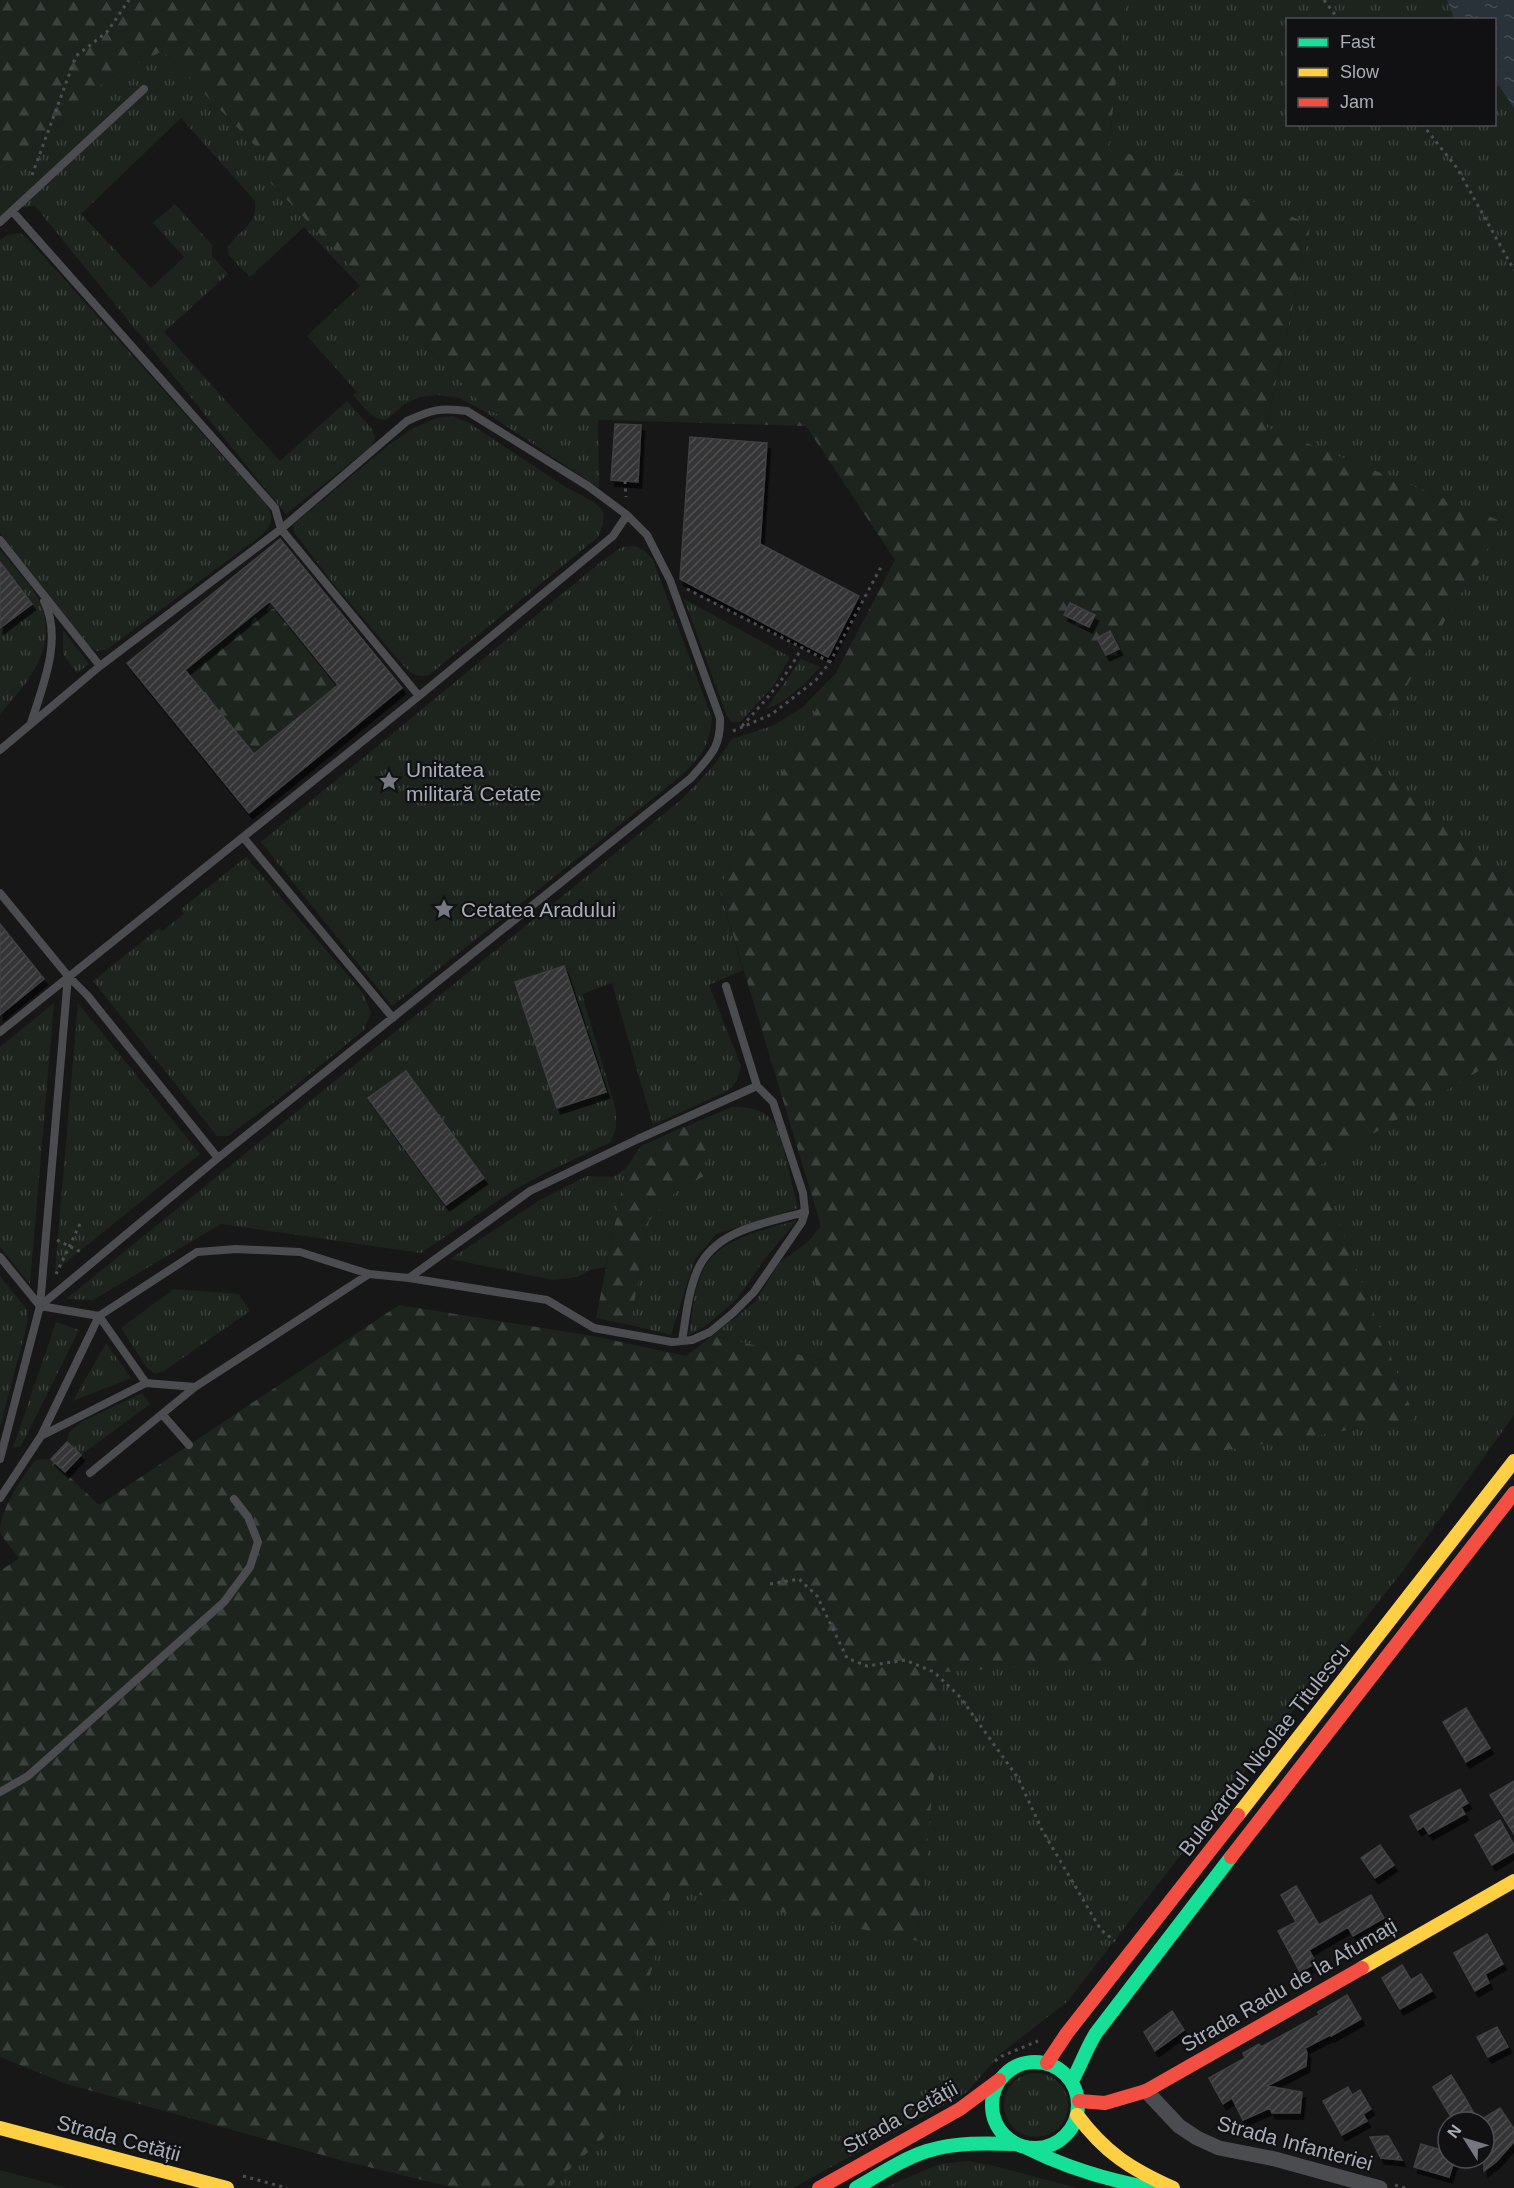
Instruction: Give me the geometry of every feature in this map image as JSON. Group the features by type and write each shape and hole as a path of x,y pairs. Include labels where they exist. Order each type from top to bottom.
{"main road":[{"name":"Bulevardul Nicolae Titulescu","path":"1047,2063 1067,2033 1514,1461"},
{"name":"Bulevardul Nicolae Titulescu","path":"1072,2081 1091,2041 1143,1970 1514,1493"},
{"name":"Strada Radu de la Afumați","path":"1079,2101 1096,2105 1113,2103 1146,2091 1514,1881"},
{"name":"Strada Cetății","path":"819,2188 960,2109 1017,2066 1031,2062 1047,2063"},
{"path":"1047,2063 1061,2070 1072,2081"},
{"name":"Strada Cetății","path":"1000,2080 992,2100 992,2110 1000,2130 1021,2146 1065,2166 1102,2178 1151,2188"},
{"name":"Strada Cetății","path":"854,2188 927,2151 960,2144 1021,2146 1038,2149 1059,2142 1067,2135 1077,2115 1079,2101 1072,2081"},
{"path":"1077,2115 1105,2150 1143,2175 1173,2188"},
{"name":"Strada Cetății","path":"0,2128 227,2188"}],"street":[{"name":"Strada Infanteriei","path":"1146,2091 1179,2126 1197,2138 1219,2148 1275,2159 1380,2188"}],"lane":[{"path":"0,222 144,89"},
{"path":"13,212 275,508 281,529 419,696"},
{"path":"0,750 100,666 281,529 407,422 427,412 447,408 467,411 588,486 627,515 647,535 670,580 720,718 721,736 711,755 691,778 218,1158 40,1306"},
{"path":"0,1032 419,696 613,536 627,515"},
{"path":"0,540 100,666"},
{"path":"30,725 46,677 51,647 48,609 37,586"},
{"path":"243,837 393,1018"},
{"path":"0,893 68,976 87,995 218,1158"},
{"path":"0,1459 40,1306 68,976"},
{"path":"0,1498 40,1436 99,1316 197,1252 236,1249 300,1252 369,1274 409,1278 547,1300 594,1328 672,1342 692,1340 710,1332 747,1299 802,1222 804,1212 803,1193 773,1102 757,1086 726,986"},
{"path":"409,1278 530,1191 638,1139 757,1086"},
{"path":"682,1341 693,1284 698,1268 708,1253 721,1240 737,1232 804,1212"},
{"path":"0,1257 40,1306 99,1316 146,1383"},
{"path":"90,1473 195,1387 369,1274"},
{"path":"40,1436 146,1383 195,1387"},
{"path":"162,1414 189,1445"},
{"path":"0,1792 28,1776 224,1602 250,1567 258,1542 248,1517 234,1499"},
{"path":"854,2188 853,2181 863,2169 919,2139 937,2121"}],"path":[{"path":"28,197 33,167 76,56 107,32 129,0"},
{"path":"1324,0 1338,18"},
{"path":"1424,126 1457,168 1514,270"},
{"path":"721,736 772,714 816,680 830,662 880,567"},
{"path":"670,580 830,662"},
{"path":"741,728 772,694 791,667 801,647"},
{"path":"55,1276 80,1224"},
{"path":"47,1235 96,1260"},
{"path":"770,1584 799,1579 811,1590 817,1596 847,1658 867,1666 904,1660 934,1672 960,1697 1018,1778 1042,1830 1101,1930 1116,1942"}],"green space":[{"path":"0,0 1125,0 1109,146 1311,224 1266,427 1503,522 1366,755 1514,890 1514,1050 1317,1167 1415,1419 1148,1463 1146,1659 944,1672 918,1941 672,1889 611,2131 549,2188 455,2188 340,2160 67,2084 0,2057 0,1571 19,1558 1,1534 1,1523 13,1493 36,1460 51,1459 99,1505 399,1305 593,1336 686,1356 712,1336 830,1361 808,1242 821,1226 719,888 895,560 806,426 502,417 483,405 269,181 266,157 163,51 106,79 0,183"},
{"path":"1125,0 1447,0 1454,18 1286,18 1286,126 1496,126 1496,81 1514,108 1514,890 1365,755 1503,522 1266,428 1311,224 1109,146"},
{"path":"163,51 266,157 269,181 483,405 502,417 598,419 599,488 482,410 459,398 438,395 420,397 405,404 386,420 368,411 353,395 357,392 307,336 360,286 304,227 250,277 229,256 228,247 251,222 255,201 181,118 81,214 151,288 184,257 153,223 175,204 212,245 212,256 228,274 164,332 280,461 347,401 372,429 375,437 372,446 286,514 35,206 8,209 0,217 0,183 106,79"},
{"path":"20,233 28,239 268,507 271,515 269,525 262,535 106,650 97,651 90,647 0,533 0,240 7,235"},
{"path":"452,416 469,423 564,486 594,502 603,511 603,524 598,537 429,675 418,676 403,665 332,582 294,532 293,525 389,445 413,428 437,418"},
{"path":"635,546 645,551 653,560 712,718 702,754 676,780 392,1006 261,842 602,561 622,547"},
{"path":"0,550 33,590 42,608 46,625 45,641 33,672 0,714"},
{"path":"684,599 790,657 774,685 740,722 732,722 726,714"},
{"path":"270,601 338,685 254,754 185,670"},
{"path":"63,630 89,664 77,673 63,654"},
{"path":"801,659 820,667 787,698 766,709"},
{"path":"836,673 719,888 743,970 709,985 741,1066 737,1081 727,1091 653,1125 612,983 582,994 616,1110 616,1128 611,1142 514,1190 421,1253 221,1224 93,1300 66,1299 682,799 714,765 732,739 772,726 802,708","holes":["564,966 605,1092 557,1108 516,982","406,1071 484,1178 446,1205 368,1098"]},
{"path":"246,857 363,993 371,1013 364,1030 285,1094 228,1136 217,1136 93,981 159,928 162,931 184,914 181,909"},
{"path":"54,1003 30,1284 0,1247 0,1047"},
{"path":"78,1003 200,1154 55,1271"},
{"path":"1514,1050 1514,1415 1402,1572 1067,2002 1001,2053 967,2092 793,2188 549,2188 611,2131 672,1889 918,1940 944,1671 1146,1659 1148,1463 1415,1419 1317,1167"},
{"path":"732,1107 759,1111 775,1123 779,1130 798,1208 716,1234 694,1261 671,1335 630,1325 649,1221 675,1192 704,1176 682,1128"},
{"path":"683,1127 695,1132 707,1148 704,1176 675,1192 649,1221 630,1325 596,1318 626,1168 641,1146"},
{"path":"626,1168 606,1267 590,1270 577,1277 554,1280 450,1259 540,1200 587,1176 613,1177"},
{"path":"797,1220 764,1260 737,1299 707,1325 689,1335 699,1280 705,1266 715,1255 726,1246 753,1233"},
{"path":"808,1242 831,1361 712,1336 755,1302 780,1262"},
{"path":"0,1276 27,1310 28,1321 0,1427"},
{"path":"174,1289 239,1294 250,1311 164,1371 155,1374 147,1368 121,1328"},
{"path":"56,1322 79,1330 21,1446 13,1448"},
{"path":"106,1343 131,1378 73,1401"},
{"path":"142,1393 150,1404 81,1455 67,1442 69,1432 81,1422"},
{"path":"1036,2073 1054,2079 1062,2087 1068,2105 1062,2123 1054,2131 1036,2137 1018,2131 1010,2123 1004,2105 1010,2087 1018,2079"},
{"path":"968,2161 1077,2188 884,2188 939,2164"},
{"path":"0,2170 67,2188 0,2188"}],"water":[{"path":"1447,0 1514,0 1514,108 1496,81 1496,18 1454,18"}],"building":[{"path":"615,424 641,425 638,482 611,480"},
{"path":"690,437 767,443 760,544 859,596 828,657 680,579"},
{"path":"280,539 402,688 249,813 127,663","holes":["270,601 338,685 254,754 185,670"]},
{"path":"0,562 32,604 0,628"},
{"path":"1070,603 1095,615 1089,627 1064,615"},
{"path":"1110,631 1119,649 1106,655 1097,638"},
{"path":"0,924 44,979 0,1015"},
{"path":"564,966 606,1092 557,1108 515,982"},
{"path":"406,1071 484,1178 446,1205 368,1098"},
{"path":"67,1442 81,1455 65,1472 51,1459"},
{"path":"1466,1708 1490,1748 1466,1762 1443,1722"},
{"path":"1514,1781 1514,1834 1490,1795"},
{"path":"1460,1789 1468,1803 1461,1807 1465,1814 1429,1834 1424,1826 1418,1830 1410,1816"},
{"path":"1500,1820 1514,1845 1514,1852 1492,1865 1475,1835"},
{"path":"1380,1845 1394,1865 1375,1878 1361,1858"},
{"path":"1296,1886 1319,1925 1371,1895 1384,1918 1353,1936 1348,1927 1309,1950 1316,1963 1300,1972 1278,1931 1296,1922 1281,1895"},
{"path":"1487,1934 1503,1964 1485,1974 1489,1983 1475,1991 1454,1953"},
{"path":"1402,1965 1411,1980 1421,1974 1432,1991 1400,2009 1382,1978"},
{"path":"1347,1995 1361,2019 1305,2048 1306,2066 1267,2086 1302,2092 1300,2113 1272,2113 1270,2108 1243,2120 1232,2098 1223,2104 1209,2078 1245,2058 1243,2053 1259,2044 1261,2047 1319,2015 1318,2012"},
{"path":"1172,2011 1184,2030 1155,2051 1144,2032"},
{"path":"1497,2027 1508,2047 1488,2057 1477,2037"},
{"path":"1451,2075 1472,2110 1447,2110 1433,2087"},
{"path":"1348,2087 1352,2095 1360,2090 1371,2109 1363,2114 1367,2121 1342,2135 1323,2101"},
{"path":"1500,2108 1514,2129 1514,2142 1496,2162 1496,2110"},
{"path":"1388,2136 1402,2160 1381,2158 1370,2137"},
{"path":"1421,2144 1436,2148 1436,2170 1451,2170 1449,2177 1414,2167"}],"traffic: fast":[{"path":"1072,2081 1096,2033 1231,1857"},
{"path":"1027,2062 1043,2062 1066,2074 1075,2088 1078,2105 1075,2122 1066,2136 1043,2148 1027,2148 1011,2141 999,2129 992,2113 992,2097 999,2081 1011,2069 1027,2062"},
{"path":"856,2188 900,2163 927,2151 982,2143 1016,2144"},
{"path":"1027,2148 1057,2162 1087,2172 1151,2188"}],"traffic: slow":[{"path":"1238,1815 1514,1461"},
{"path":"1362,1968 1514,1881"},
{"path":"1077,2115 1098,2140 1120,2159 1173,2188"},
{"path":"0,2128 227,2188"}],"traffic: jam":[{"path":"1231,1857 1514,1493"},
{"path":"1047,2063 1067,2033 1238,1815"},
{"path":"1079,2101 1105,2103 1146,2091 1362,1968"},
{"path":"819,2188 960,2109 999,2080"}],"place":[{"name":"Unitatea militară Cetate","path":"389,781"},
{"name":"Cetatea Aradului","path":"444,909"}]}
